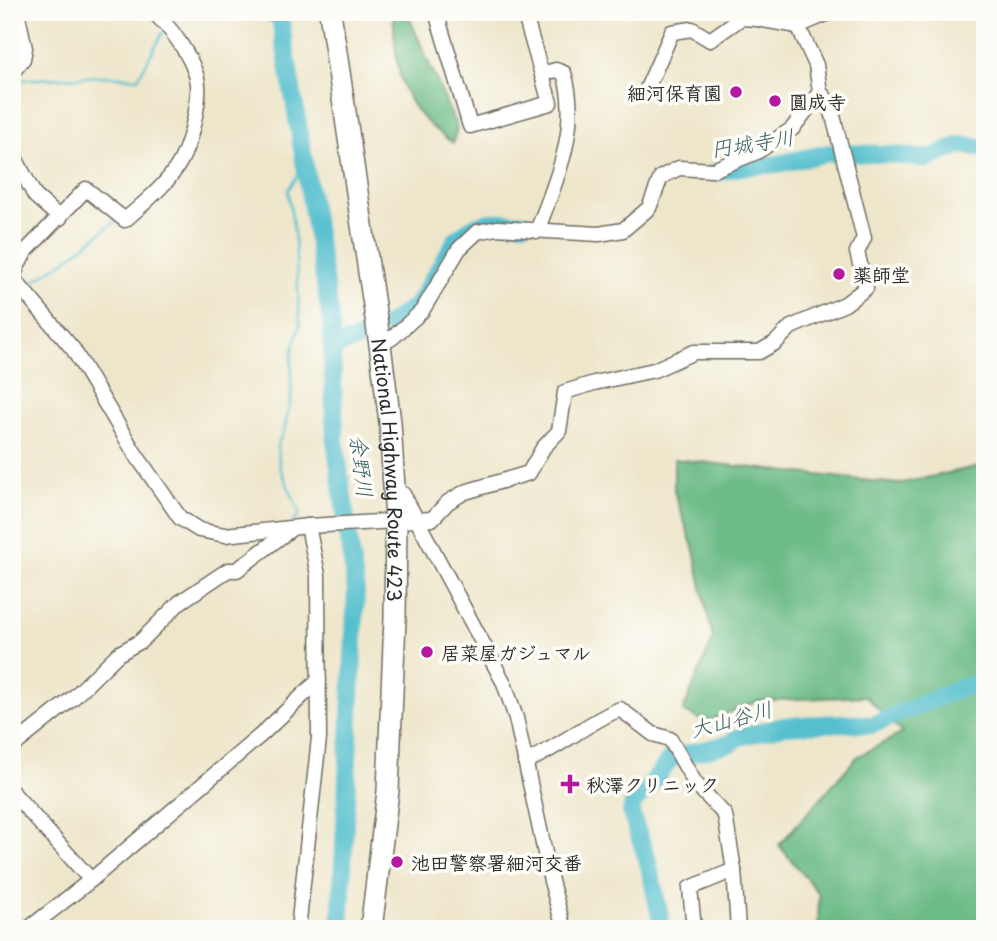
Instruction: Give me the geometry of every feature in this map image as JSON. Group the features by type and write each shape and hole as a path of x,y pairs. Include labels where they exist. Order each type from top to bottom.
{"highway":[{"name":"National Highway Route 423","path":"330,12 380,345 390,422 396,520 396,619 388,791 371,929"}],"street":[{"path":"12,73 23,59 25,48 16,12"},
{"path":"153,12 171,29 198,80 193,133 180,163 155,194 125,220 86,189 25,252 15,283 73,349 134,452 180,518 199,530 225,535 311,526 432,519 448,502 465,492 529,473 543,449 559,431 565,392 654,370 694,352 758,352 775,343 791,327 845,304 866,288 857,252 864,238 831,104 820,92 816,65 798,26"},
{"path":"436,12 470,126 550,103 524,12"},
{"path":"645,93 672,32 692,29 710,40 741,18 798,26 831,12"},
{"path":"537,231 564,159 569,106 564,73 556,71 542,74"},
{"path":"380,345 392,338 422,311 459,249 470,236 486,229 599,234 623,230 649,208 661,177 679,167 713,170 757,152 792,129 820,92"},
{"path":"12,152 35,196 60,218"},
{"path":"393,491 404,495 504,683 516,718 564,929"},
{"path":"298,929 319,738 318,575 311,526"},
{"path":"12,747 73,698 118,654 141,641 180,602 228,570 237,570 292,528"},
{"path":"28,929 91,880 242,751 319,680"},
{"path":"525,762 567,740 598,718 620,709 653,734 670,739 695,783 725,815 734,870 738,929"},
{"path":"12,792 91,880"},
{"path":"694,929 690,888 734,870"}],"green space":[{"path":"393,12 407,12 457,128 453,143 421,116 410,102 399,71"},
{"path":"674,459 898,484 985,465 985,929 818,929 819,894 779,845 857,757 902,733 866,696 758,701 705,722 683,711 713,639 694,550 674,491"}],"waterway":[{"path":"170,20 174,12"},
{"path":"245,12 280,25"},
{"name":"余野川","path":"279,12 331,320 335,440 356,591 340,929"},
{"path":"12,80 107,76 138,78 163,32"},
{"name":"円城寺川","path":"714,173 740,167 778,164 828,153 885,154 928,159 960,145 985,148"},
{"path":"293,522 299,516 299,511 280,468 277,446 284,431 291,399 292,353 300,324 295,240 288,190 304,166"},
{"path":"26,286 62,263 117,220"},
{"name":"円城寺川","path":"388,325 417,305 456,240 464,233 480,224 524,223"},
{"name":"円城寺川","path":"332,348 369,335"},
{"name":"大山谷川","path":"663,929 648,862 631,813 633,803 646,791 671,758 783,726 842,723 872,725 958,689 985,681"}],"place":[{"name":"細河保育園","path":"736,92"},
{"name":"圓成寺","path":"775,101"},
{"name":"薬師堂","path":"839,274"},
{"name":"居菜屋ガジュマル","path":"427,652"},
{"name":"秋澤クリニック","path":"570,784"},
{"name":"池田警察署細河交番","path":"397,862"}]}
